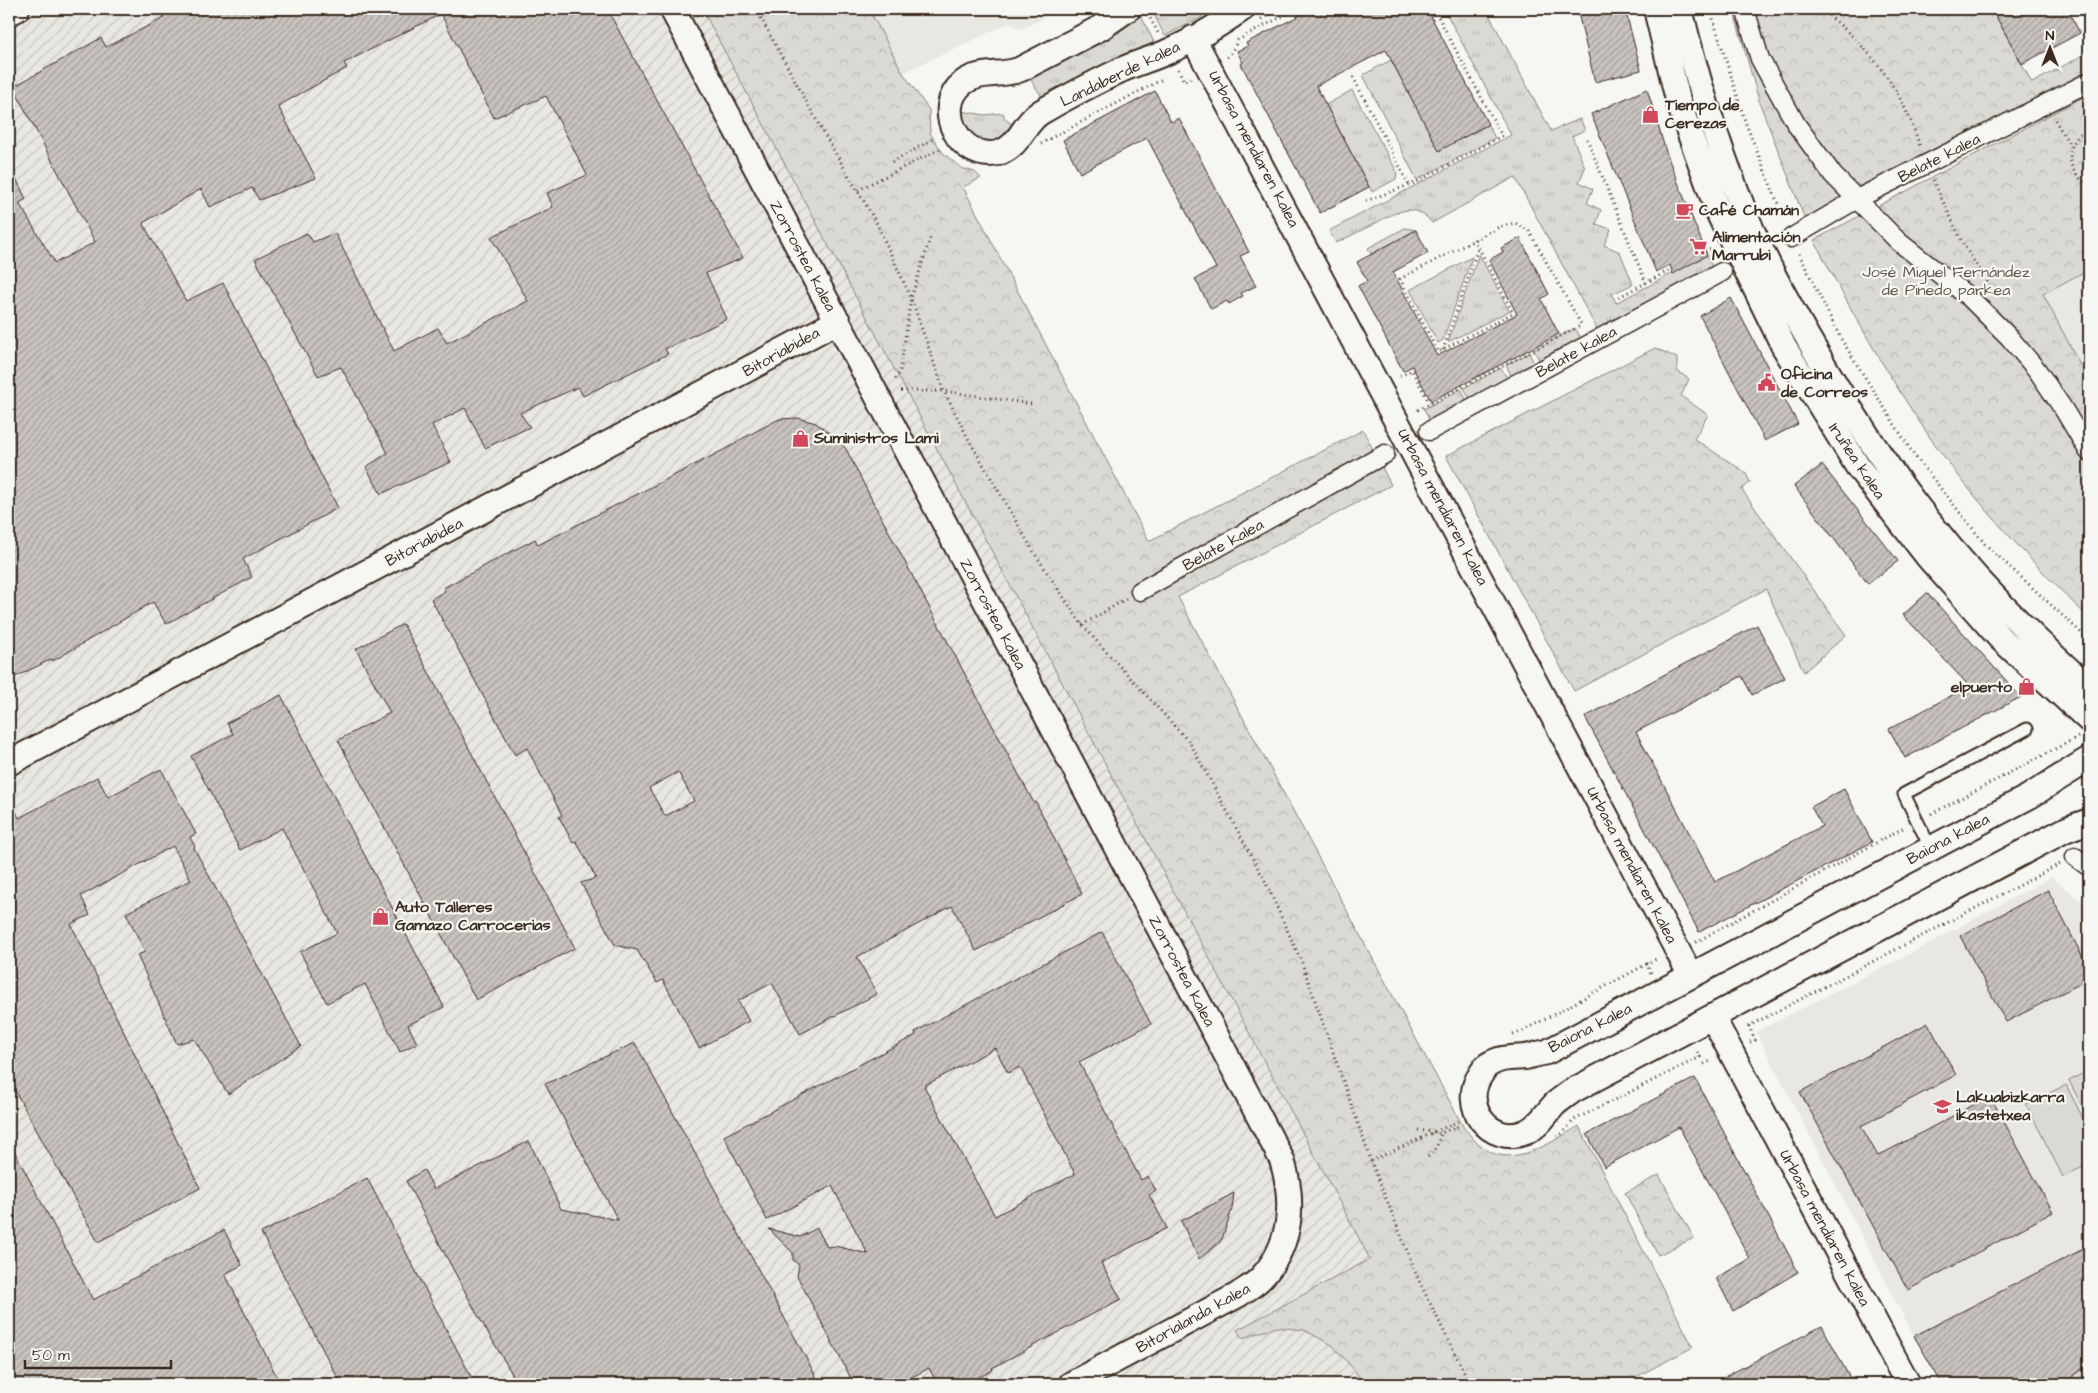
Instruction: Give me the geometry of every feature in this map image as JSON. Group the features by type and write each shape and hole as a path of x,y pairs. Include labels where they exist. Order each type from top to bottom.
{"street":[{"path":"9,13 17,9"},
{"name":"Zorrostea kalea","path":"672,9 1282,1160 1288,1178 1290,1201 1288,1225"},
{"name":"Landaberde kalea","path":"1128,9 1102,27 1021,70 1010,74 979,76 962,84 953,98 949,114 951,125 957,136 966,145 980,152 989,154 1004,151 1014,144 1027,126 1040,113 1122,69 1168,52 1227,20 1242,9"},
{"name":"Iruñea kalea","path":"1656,9 1678,104 1719,214 1784,347 1858,467 1928,557 2084,728"},
{"name":"Iruñea kalea","path":"1680,9 1694,60 1739,199 1779,286 1825,368 1867,436 1925,517 1989,591 2063,665 2089,688"},
{"path":"1745,9 1760,59 1796,124 1834,175 1899,242 1970,298 2009,338 2037,370 2089,452"},
{"name":"Urbasa mendiaren kalea","path":"1193,38 1211,68 1691,976"},
{"name":"Belate kalea","path":"1791,238 1858,199 2089,82"},
{"name":"Belate kalea","path":"1429,431 1722,272"},
{"name":"Bitoriabidea","path":"9,763 838,321"},
{"name":"Belate kalea","path":"1140,591 1384,454"},
{"name":"Baiona kalea","path":"2089,759 2037,792 1547,1052 1502,1058 1486,1066 1476,1081 1472,1095 1475,1110 1487,1127 1494,1131 1511,1135 1525,1132 1536,1126 1555,1104 1572,1091 2067,829 2089,822"},
{"name":"Urbasa mendiaren kalea","path":"1713,1018 1908,1384"},
{"name":"Bitorialanda kalea","path":"1071,1384 1238,1295 1260,1280 1279,1253 1288,1225"}],"lane":[{"path":"1930,849 1904,794 2027,729"}],"path":[{"path":"756,9 823,132 876,222 911,298 944,390 969,440 1034,554 1082,625 1190,743 1246,846 1302,963 1371,1161 1420,1282 1470,1384"},
{"path":"1184,81 1211,68 1230,55 1238,40 1296,9"},
{"path":"1366,201 1410,185 1502,136 1434,9"},
{"path":"1710,9 1746,124 1791,238 1841,339 1914,455 1985,544 2089,640"},
{"path":"1821,9 1863,44 1882,68 1903,102 1915,129 1926,164 1963,244 1999,300"},
{"path":"1353,77 1410,185"},
{"path":"2046,104 2071,147"},
{"path":"2089,128 2076,138 2071,147 2070,157 2071,166 2076,175 2089,185"},
{"path":"892,162 936,137"},
{"path":"1587,138 1646,283"},
{"path":"858,190 950,144"},
{"path":"1439,353 1400,278 1501,226 1515,223 1528,231 1592,343"},
{"path":"895,379 900,372 911,298 931,236"},
{"path":"1439,353 1513,313 1474,240"},
{"path":"1439,353 1478,247"},
{"path":"1705,252 1711,249"},
{"path":"1619,297 1672,269"},
{"path":"1418,410 1582,324"},
{"path":"1400,376 1413,369 1430,404"},
{"path":"901,391 944,390 1032,404"},
{"path":"1082,625 1140,591"},
{"path":"1646,963 1678,951 2084,728"},
{"path":"1704,1064 1730,1050 1755,1040 1749,1026 2082,862"},
{"path":"1371,1161 1436,1132 1462,1122 1441,1133 1436,1132 1418,1130"},
{"path":"1428,1157 1436,1146 1441,1133"}],"shaded area":[{"path":"9,9 702,9 1370,1260 1313,1290 1362,1384 9,1384"},
{"path":"869,9 1060,9 1022,29 1009,23 903,73"},
{"path":"2089,269 2089,382 2042,294"},
{"name":"Lakuabizkarra ikastetxea","path":"2051,877 2089,907 2089,1246 1914,1336 1756,1032 1921,948"}],"green space":[{"path":"702,9 869,9 903,73 929,110 930,133 943,153 961,168 975,172 981,178 963,187 1149,541 1363,430 1391,485 1178,597 1464,1128 1477,1143 1489,1152 1515,1155 1542,1147 1579,1126 1693,1347 1623,1384 1362,1384 1356,1372 1332,1345 1304,1330 1277,1327 1242,1338 1237,1330 1370,1259"},
{"path":"1156,9 1197,9 1202,17 1165,36 1152,11"},
{"path":"1444,9 1486,9 1551,131 1580,119 1585,130 1572,136 1585,168 1579,182 1593,189 1587,203 1601,210 1596,224 1611,229 1604,245 1620,252 1633,284 1612,294 1616,303 1707,255 1713,269 1598,331 1515,177 1432,223 1418,212 1403,211 1395,213 1336,243 1329,231 1511,135"},
{"path":"1733,9 1992,9 2032,83 2089,52 2089,71 1806,222 1760,104"},
{"path":"1141,16 1154,42 1044,100 1029,77"},
{"path":"1391,60 1439,150 1488,125 1495,138 1417,180 1363,75"},
{"path":"1352,90 1397,172 1396,179 1372,192 1326,105"},
{"name":"José Miguel Fernández de Pinedo parkea","path":"2089,94 2089,269 2043,294 2089,382 2089,618 1986,510 1931,439 1899,391 1814,240"},
{"path":"961,111 985,115 1003,113 1005,119 1016,127 1002,139 985,142 969,131"},
{"path":"1405,228 1416,230 1371,254 1368,248"},
{"path":"1479,254 1509,311 1448,342"},
{"path":"1472,257 1443,340 1438,343 1410,290"},
{"path":"1575,328 1582,340 1540,362 1534,350"},
{"path":"1655,348 1677,358 1677,371 1689,379 1681,396 1708,415 1694,439 1745,472 1750,482 1742,490 1846,635 1804,672 1766,589 1574,691 1446,456"},
{"path":"1529,353 1535,365 1512,377 1506,365"},
{"path":"1501,368 1508,380 1470,399 1464,388"},
{"path":"1461,389 1467,401 1430,421 1424,409"},
{"path":"2089,1070 2089,1119 2069,1081"},
{"path":"2066,1085 2089,1130 2089,1164 2063,1177 2026,1104"},
{"path":"1659,1175 1694,1238 1658,1255 1625,1193"},
{"path":"2089,1364 2089,1384 2063,1384"}],"building":[{"path":"159,9 607,9 743,258 706,273 727,319 665,349 668,354 583,396 578,387 520,413 530,427 485,448 465,408 432,425 451,462 381,494 366,467 388,453 341,367 318,376 255,259 307,233 313,242 335,233 394,351 438,328 447,343 528,301 491,237 553,207 547,193 587,175 546,96 494,118 441,14 344,63 347,68 278,106 316,178 259,200 252,188 210,207 201,189 143,223 186,301 223,283 338,508 243,559 252,577 166,624 153,602 53,661 52,659 9,680 9,164 26,199 19,203 55,263 95,242 13,87 101,38 106,47 164,18"},
{"path":"1312,9 1427,9 1488,124 1439,151 1386,50 1316,86 1369,187 1320,213 1241,64 1243,63 1237,51 1248,46 1246,43"},
{"path":"1577,9 1625,9 1641,70 1595,82"},
{"path":"1992,9 2067,9 2080,33 2022,64"},
{"path":"1647,89 1667,155 1707,255 1673,274 1670,265 1656,272 1591,114"},
{"path":"1155,91 1171,122 1179,118 1249,252 1240,256 1256,286 1241,293 1243,296 1229,304 1227,301 1211,309 1195,279 1216,268 1147,138 1080,173 1063,140"},
{"path":"1416,230 1428,253 1393,272 1437,356 1517,314 1489,260 1503,252 1501,248 1520,238 1549,294 1541,299 1559,334 1431,401 1412,366 1403,371 1358,286 1367,281 1357,262"},
{"path":"1731,298 1798,424 1765,441 1700,316"},
{"path":"798,418 816,423 837,438 846,449 1034,803 1036,802 1082,894 976,951 952,906 857,957 877,994 800,1034 772,983 738,1001 749,1021 699,1048 663,980 657,983 637,950 615,945 581,883 596,878 576,841 573,843 559,817 562,815 527,748 515,755 431,599 445,591 443,588 535,539 538,545 737,443 779,419","holes":["678,772 694,801 665,816 649,788"]},
{"path":"1822,465 1898,561 1868,584 1794,486"},
{"path":"1927,593 2021,697 1905,758 1889,729 1969,686 1903,615"},
{"path":"403,624 575,948 476,1000 338,740 390,713 356,649"},
{"path":"1757,625 1785,678 1752,695 1742,676 1636,732 1715,882 1822,826 1811,807 1844,789 1872,842 1699,932 1585,717"},
{"path":"281,695 444,1007 408,1025 417,1043 400,1052 365,984 327,1003 300,952 337,933 282,828 240,850 191,756 233,734 227,723"},
{"path":"161,769 196,834 190,837 194,848 301,1046 228,1094 194,1039 177,1044 137,955 145,952 126,913 191,880 173,846 81,896 90,915 71,924 200,1188 98,1242 9,1080 9,796 19,818 97,777 108,797"},
{"path":"2048,890 2089,969 2089,979 2006,1022 1960,936"},
{"path":"1102,932 1151,1024 1079,1062 1141,1180 1148,1176 1156,1191 1149,1195 1167,1228 1101,1263 1121,1299 992,1368 993,1370 967,1384 937,1384 929,1368 899,1384 854,1384 797,1276 799,1265 793,1260 793,1253 769,1229 800,1237 817,1228 827,1247 835,1246 868,1254 832,1186 767,1220 724,1136 916,1035 915,1032","holes":["995,1048 1008,1073 1020,1067 1075,1174 995,1216 924,1086"]},
{"path":"1928,1023 1956,1075 1861,1126 1878,1156 1990,1096 2053,1212 1908,1290 1800,1092"},
{"path":"635,1043 820,1384 518,1384 477,1314 406,1181 424,1170 434,1189 529,1141 561,1209 618,1220 545,1084"},
{"path":"1695,1078 1798,1272 1733,1311 1716,1278 1750,1259 1679,1127 1604,1167 1587,1134"},
{"path":"9,1141 93,1300 224,1230 242,1265 225,1274 277,1377 263,1384 9,1384"},
{"path":"367,1178 475,1384 341,1384 261,1233"},
{"path":"1234,1193 1232,1209 1222,1239 1199,1259 1181,1221"},
{"path":"2089,1246 2089,1364 2063,1384 1942,1384 1914,1336"},
{"path":"1822,1326 1853,1384 1810,1384 1807,1379 1797,1384 1711,1384"}],"place":[{"name":"Tiempo de Cerezas","path":"1651,114"},
{"name":"Café Chamán","path":"1685,210"},
{"name":"Alimentación Marrubi","path":"1698,246"},
{"name":"Oficina de Correos","path":"1767,383"},
{"name":"Suministros Lami","path":"800,438"},
{"name":"elpuerto","path":"2026,687"},
{"name":"Auto Talleres Gamazo Carrocerias","path":"381,916"},
{"name":"Lakuabizkarra ikastetxea","path":"1942,1106"}]}
